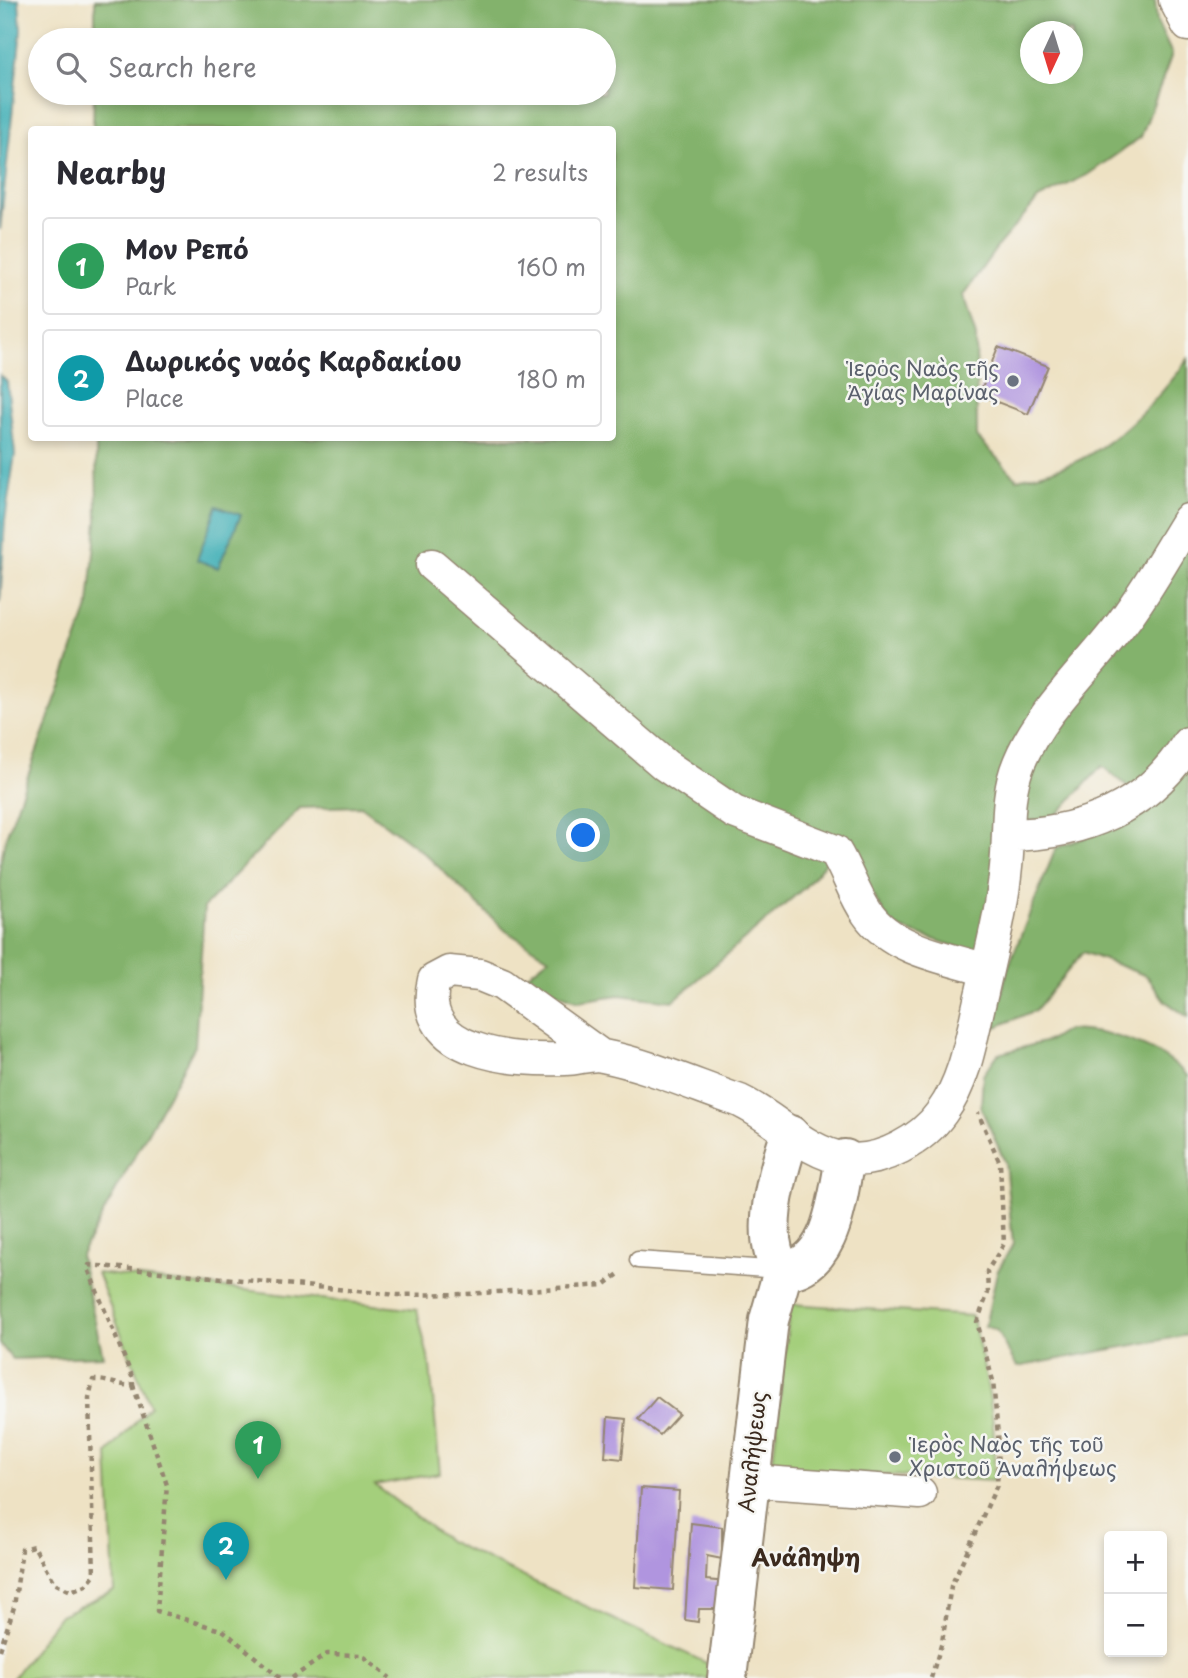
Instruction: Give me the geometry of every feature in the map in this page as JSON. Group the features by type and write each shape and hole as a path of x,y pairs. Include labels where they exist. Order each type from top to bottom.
{"street":[{"path":"1175,0 1188,25"},
{"path":"600,1055 566,1059 525,1059 499,1055 456,1041 440,1026 434,1014 435,980 443,973 455,972 493,979 533,1004 600,1055 740,1101 762,1112 790,1135 845,1159 863,1160 895,1150 919,1136 942,1114 961,1076 1002,905 1011,784 1020,760 1040,726 1119,628 1188,520"},
{"path":"432,565 665,765 734,812 835,850 866,912 891,936 910,946 987,970"},
{"path":"1008,835 1046,835 1079,828 1106,816 1138,796 1180,756 1188,743"},
{"path":"790,1135 776,1187 770,1244 774,1260 783,1270 798,1269 810,1262 823,1243 845,1159"},
{"name":"Αναλήψεως","path":"727,1678 769,1320 783,1270"},
{"path":"750,1481 920,1493"}],"lane":[{"path":"638,1260 783,1270"}],"path":[{"path":"932,1678 942,1642 951,1586 996,1485 999,1446 993,1381 977,1322 988,1293 987,1271 1003,1244 1000,1163 978,1112 950,1101"},
{"path":"280,1678 224,1631 157,1611 158,1564 167,1485 133,1384 88,1269 94,1263 398,1295 466,1294 604,1285 638,1260"},
{"path":"0,1650 14,1607 22,1549 34,1546 54,1583 71,1591 86,1585 94,1575 89,1398 93,1380 133,1384"},
{"path":"292,1678 327,1654 362,1656 390,1678"}],"green space":[{"path":"95,0 1155,0 1157,22 1172,54 1141,137 1087,175 1038,199 1000,243 963,295 976,337 977,437 1017,479 1065,466 1100,448 1134,421 1164,390 1188,359 1188,1017 1165,1001 1147,976 1083,952 1036,1010 994,1028 1007,970 1056,848 1086,837 1146,801 1102,766 1054,818 1002,825 982,955 892,926 841,844 805,887 673,1001 619,995 579,1001 521,980 549,958 506,931 424,853 361,806 300,808 204,907 195,1046 80,1256 103,1356 12,1359 0,1344 0,865 5,840 89,605 97,521 96,441 616,441 616,126 93,126 94,105 616,105 616,28 95,28"},
{"path":"1067,1030 1100,1033 1132,1041 1162,1055 1188,1076 1188,1335 1017,1367 996,1330 985,1326 997,1272 1013,1244 1005,1162 981,1108 983,1075 998,1054 1051,1040"},
{"path":"97,1273 417,1310 430,1366 440,1473 375,1485 448,1541 715,1667 714,1678 13,1678 60,1615 114,1591 108,1453 150,1406"},
{"path":"790,1304 972,1316 992,1418 993,1481 772,1469"}],"water":[{"path":"0,0 19,0 21,30 0,230"},
{"path":"0,375 7,382 15,454 5,520 0,603"},
{"path":"217,506 241,515 218,568 197,560"}],"building":[{"name":"Ἱερὀς Ναὸς τῆς Ἀγίας Μαρίνας","path":"998,347 1048,366 1028,414 979,395"},
{"path":"657,1397 679,1414 660,1435 638,1419"},
{"path":"608,1417 626,1419 622,1459 605,1457"},
{"path":"641,1488 679,1491 673,1590 635,1587"},
{"path":"691,1523 722,1527 722,1559 707,1556 706,1580 727,1582 725,1609 699,1609 698,1622 685,1620"}],"place":[{"name":"Ἱερὀς Ναὸς τῆς Ἀγίας Μαρίνας","path":"1013,381"},
{"name":"Ἱερὸς Ναὸς τῆς τοῦ Χριστοῦ Ἀναλήψεως","path":"895,1457"},
{"name":"Μον Ρεπό","path":"258,1479"},
{"name":"Δωρικός ναός Καρδακίου","path":"226,1580"}],"district":[{"name":"Ανάληψη","path":"806,1558"}]}
